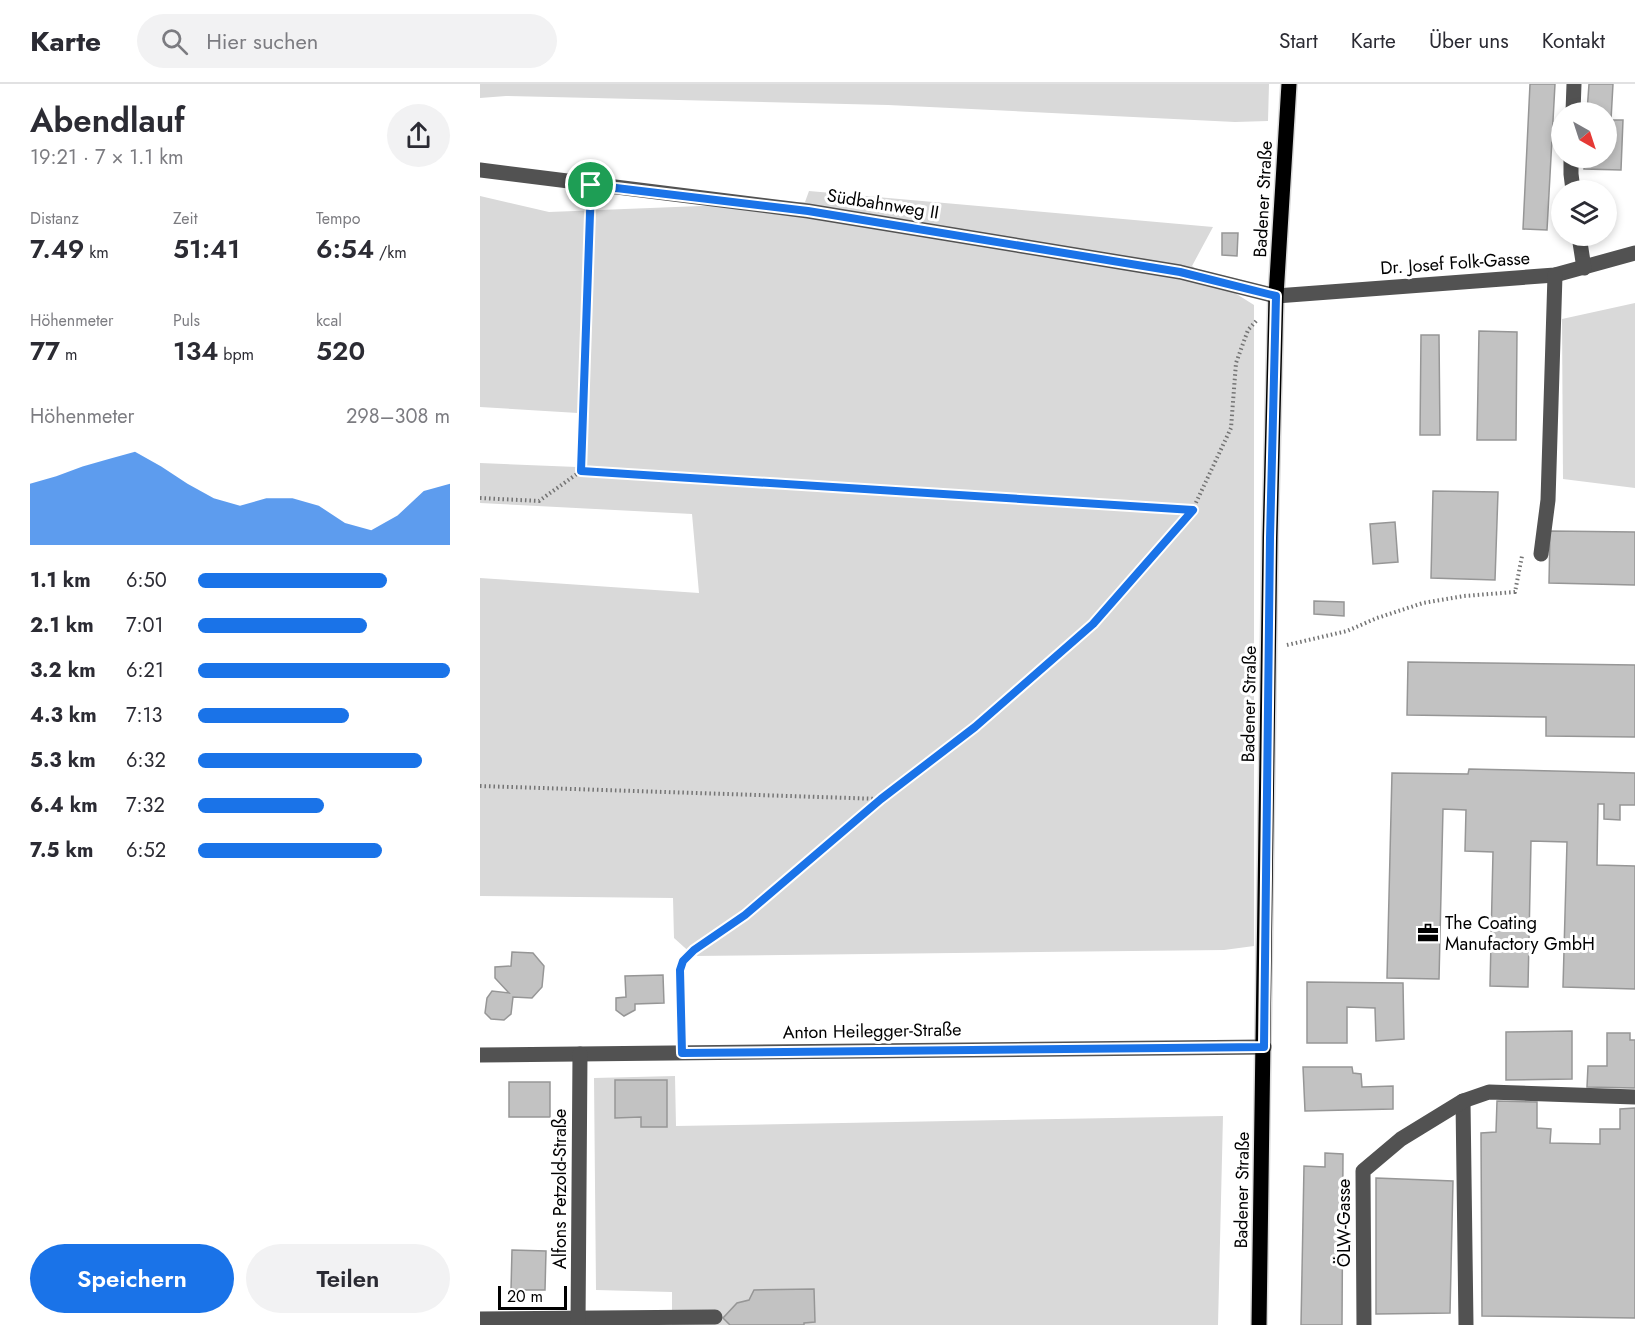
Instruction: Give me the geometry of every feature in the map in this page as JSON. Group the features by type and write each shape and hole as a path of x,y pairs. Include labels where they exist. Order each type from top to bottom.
{"main road":[{"name":"Badener Straße","path":"1260,1325 1276,296 1289,84"}],"street":[{"path":"1573,102 1574,84"},
{"name":"Südbahnweg II","path":"480,170 831,215 1180,272 1276,296"},
{"path":"1581,246 1584,268"},
{"name":"Dr. Josef Folk-Gasse","path":"1276,296 1555,274 1635,253"},
{"path":"1541,555 1548,500 1555,274"},
{"name":"Anton Heilegger-Straße","path":"480,1055 1264,1047"},
{"name":"Alfons Petzold-Straße","path":"578,1322 580,1054"},
{"name":"ÖLW-Gasse","path":"1364,1325 1363,1171 1401,1139 1463,1101 1489,1092 1635,1097"},
{"path":"1463,1101 1466,1325"},
{"path":"480,1319 578,1322 716,1317"}],"path":[{"path":"581,471 591,185"},
{"path":"682,1053 680,970 683,961 694,950 745,915 881,799 975,727 1093,624 1193,510 1231,428 1236,363 1248,330 1276,296"},
{"path":"480,498 539,501 581,471 1193,510"},
{"path":"1269,649 1347,631 1377,618 1423,603 1464,596 1515,592 1522,555 1541,555"},
{"path":"480,786 881,799"}],"shaded area":[{"path":"480,84 1269,84 1268,121 1235,122 888,105 506,96 480,98"},
{"path":"809,191 1213,227 1192,266 1254,305 1254,946 1224,950 694,956 674,938 673,898 480,896 480,578 699,593 692,514 480,503 480,463 577,467 578,413 480,407 480,196 549,212 805,202"},
{"path":"1635,303 1635,488 1563,479 1562,319"},
{"path":"675,1076 676,1126 1223,1116 1218,1325 672,1325 672,1292 596,1290 594,1078"}],"building":[{"path":"1530,84 1555,84 1554,102 1551,102 1547,230 1523,229"},
{"path":"1589,84 1613,84 1612,102 1588,102"},
{"path":"1617,120 1623,120 1621,170 1584,169 1617,168"},
{"path":"1222,233 1238,233 1237,256 1222,255"},
{"path":"1479,331 1517,332 1516,440 1477,440"},
{"path":"1421,335 1439,335 1440,435 1420,435"},
{"path":"1433,491 1498,492 1495,580 1431,578"},
{"path":"1395,522 1398,562 1373,564 1370,524"},
{"path":"1550,531 1635,532 1635,585 1549,583"},
{"path":"1314,601 1344,602 1344,616 1314,614"},
{"path":"1408,662 1635,665 1635,737 1546,736 1546,717 1407,715"},
{"path":"1469,769 1635,773 1635,805 1620,805 1620,820 1604,819 1604,804 1598,804 1597,865 1635,866 1635,989 1563,987 1567,842 1531,841 1528,987 1490,986 1493,852 1465,851 1466,810 1443,809 1439,979 1387,978 1392,773 1468,774"},
{"path":"512,952 533,953 544,966 542,987 532,998 513,997 511,1014 504,1020 491,1019 485,1013 487,998 492,991 509,993 495,978 495,967 511,966"},
{"path":"663,975 664,1003 635,1004 635,1010 624,1016 616,1010 616,998 626,997 625,976"},
{"path":"1307,982 1403,983 1404,1039 1376,1041 1375,1008 1347,1007 1347,1043 1307,1043"},
{"path":"1572,1031 1572,1079 1506,1080 1506,1032"},
{"path":"1607,1033 1630,1033 1630,1040 1635,1040 1635,1088 1587,1087 1588,1066 1607,1066"},
{"path":"1303,1067 1352,1067 1353,1073 1361,1074 1362,1087 1393,1086 1393,1109 1305,1111"},
{"path":"615,1080 667,1080 667,1127 641,1127 641,1117 615,1118"},
{"path":"509,1082 550,1082 550,1117 509,1117"},
{"path":"1497,1101 1537,1102 1537,1128 1551,1129 1550,1143 1600,1144 1600,1129 1620,1129 1620,1109 1635,1108 1635,1318 1482,1316 1481,1133 1496,1132"},
{"path":"1325,1153 1343,1154 1342,1325 1301,1325 1304,1166 1325,1167"},
{"path":"1376,1178 1453,1181 1450,1313 1376,1314"},
{"path":"512,1250 546,1251 545,1290 511,1290"},
{"path":"814,1289 815,1322 804,1323 804,1325 730,1325 723,1318 737,1303 749,1300 754,1290"}],"place":[{"name":"The Coating Manufactory GmbH","path":"1428,933"}],"route":[{"path":"591,185 808,211 1180,272 1276,296 1270,538 1264,1047 682,1053 680,970 683,961 694,950 745,915 881,799 975,727 1093,624 1193,510 581,471 591,185"}]}
